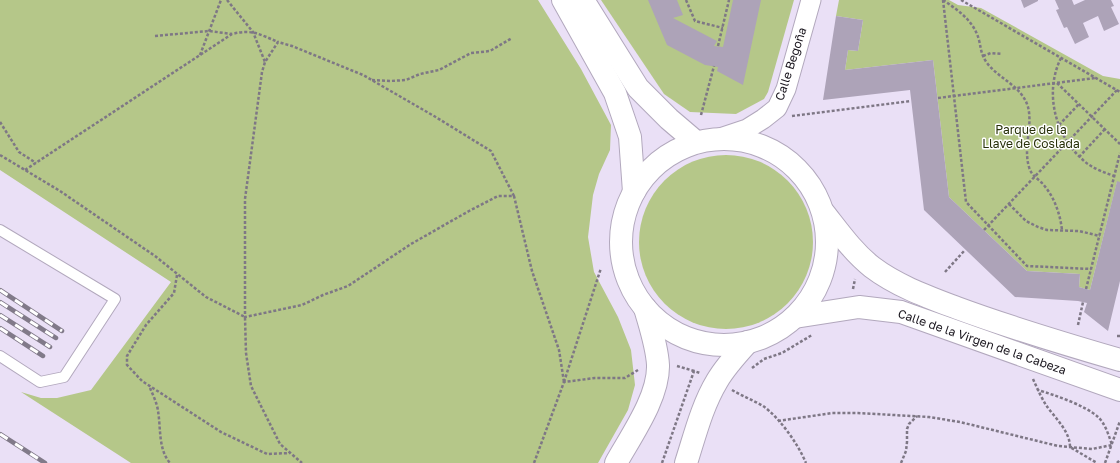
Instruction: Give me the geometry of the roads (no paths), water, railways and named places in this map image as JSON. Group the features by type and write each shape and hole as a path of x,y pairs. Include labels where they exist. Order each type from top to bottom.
{"main road":[{"path":"563,0 615,92 630,137 634,192"},
{"path":"583,0 638,88 669,119 706,140"},
{"path":"616,463 646,411 656,381 658,365 653,336 644,307 629,280 622,251 624,220 634,192 650,170 671,153 706,140 744,140 771,149 794,165 812,187 823,212 827,240 824,269 812,295 795,317 773,333 748,342 719,345 691,340 665,326 644,307"},
{"name":"Calle de la Virgen de la Cabeza","path":"823,212 848,244 863,259 873,268 901,285 1008,326 1120,360"},
{"name":"Calle de la Virgen de la Cabeza","path":"795,317 859,307 901,312 1120,390"},
{"path":"686,463 702,414 714,386 729,364 748,342"}],"street":[{"name":"Calle Begoña","path":"706,140 748,129 777,108 786,89 811,0"}],"lane":[{"path":"0,230 115,299 64,377 40,382 0,356"}],"railway":[{"path":"0,290 62,331"},
{"path":"0,302 56,338"},
{"path":"0,315 50,347"},
{"path":"0,328 43,356"},
{"path":"0,434 45,463"}],"park label":[{"name":"Parque de la Llave de Coslada","path":"1031,137"}]}
